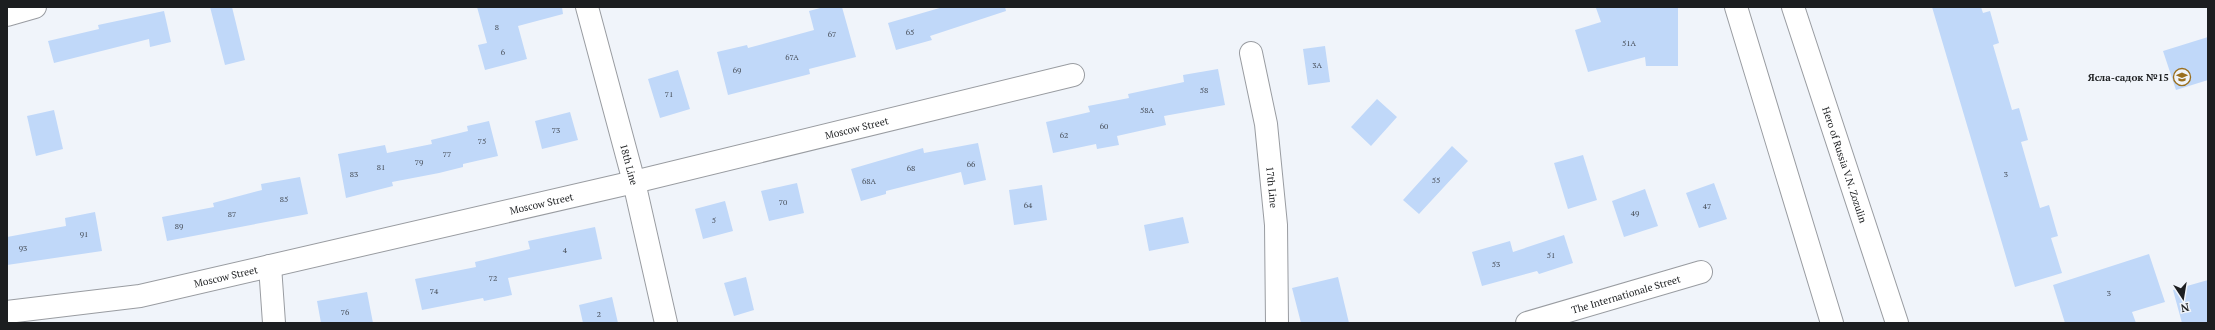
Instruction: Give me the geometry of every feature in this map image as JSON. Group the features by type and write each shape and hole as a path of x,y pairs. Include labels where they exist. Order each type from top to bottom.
{"street":[{"path":"7,15 35,7"},
{"name":"18th Line","path":"587,7 634,182 666,323"},
{"path":"1736,7 1832,323"},
{"name":"Hero of Russia V.N. Zozulin","path":"1793,7 1897,323"},
{"name":"17th Line","path":"1251,53 1266,124 1276,225 1277,323"},
{"name":"Moscow Street","path":"7,312 140,296 634,182 1073,75"},
{"path":"270,266 274,323"},
{"name":"The Internationale Street","path":"1527,323 1701,272"}],"building":[{"path":"210,7 232,7 245,60 225,65"},
{"path":"477,7 562,7 563,14 518,26 527,59 485,70 478,45 487,43"},
{"path":"824,7 842,7 856,57 809,69 810,74 728,95 717,52 747,45 748,48 814,30 809,11"},
{"path":"943,7 1005,7 1006,11 930,36 932,40 896,50 888,23"},
{"path":"1678,7 1678,66 1646,66 1645,57 1588,72 1575,30 1601,22 1596,8"},
{"path":"1932,7 1981,7 1983,13 1990,11 1999,43 1993,45 2012,110 2019,108 2028,140 2021,142 2040,208 2049,205 2058,236 2051,238 2062,273 2015,287"},
{"path":"164,11 171,42 150,47 149,39 54,63 48,41 99,29 98,25"},
{"path":"2208,37 2208,80 2176,90 2163,51"},
{"path":"1325,46 1330,82 1308,85 1303,49"},
{"path":"1218,69 1225,105 1164,116 1166,125 1117,136 1119,145 1097,149 1096,144 1053,153 1046,122 1090,112 1088,106 1129,98 1128,94 1184,82 1183,75"},
{"path":"678,70 690,109 660,118 648,79"},
{"path":"1377,99 1397,117 1371,146 1351,127"},
{"path":"54,110 63,149 36,156 27,116"},
{"path":"570,112 578,140 542,149 535,121"},
{"path":"489,121 498,156 463,164 463,167 439,173 392,182 393,186 346,198 338,154 385,145 387,153 432,144 431,140 468,131 467,126"},
{"path":"978,143 986,180 964,185 961,172 886,191 886,194 861,201 851,169 923,148 924,153"},
{"path":"1452,146 1468,161 1419,214 1403,200"},
{"path":"1583,155 1597,200 1568,209 1554,163"},
{"path":"300,177 308,214 167,241 162,217 214,207 213,203 262,190 261,184"},
{"path":"797,183 804,213 769,221 761,191"},
{"path":"1714,183 1727,219 1699,228 1686,193"},
{"path":"1042,185 1047,220 1014,225 1009,190"},
{"path":"1645,189 1658,226 1624,237 1612,201"},
{"path":"725,201 733,231 703,239 695,209"},
{"path":"95,212 102,251 7,265 7,237 66,226 65,218"},
{"path":"1183,217 1189,243 1149,251 1144,225"},
{"path":"595,227 602,259 508,278 512,295 484,301 483,298 422,310 415,279 476,267 475,262 530,249 528,241"},
{"path":"1564,235 1573,263 1539,274 1537,271 1482,286 1472,252 1510,241 1513,252"},
{"path":"2149,254 2165,302 2132,312 2136,323 2065,323 2053,285"},
{"path":"746,277 754,310 734,316 724,283"},
{"path":"1338,277 1349,323 1301,323 1292,288"},
{"path":"2208,280 2208,323 2182,323 2173,290"},
{"path":"367,292 373,323 321,323 317,301"},
{"path":"612,297 618,323 583,323 579,305"}],"place":[{"name":"Ясла-садок №15","path":"2182,77"}]}
